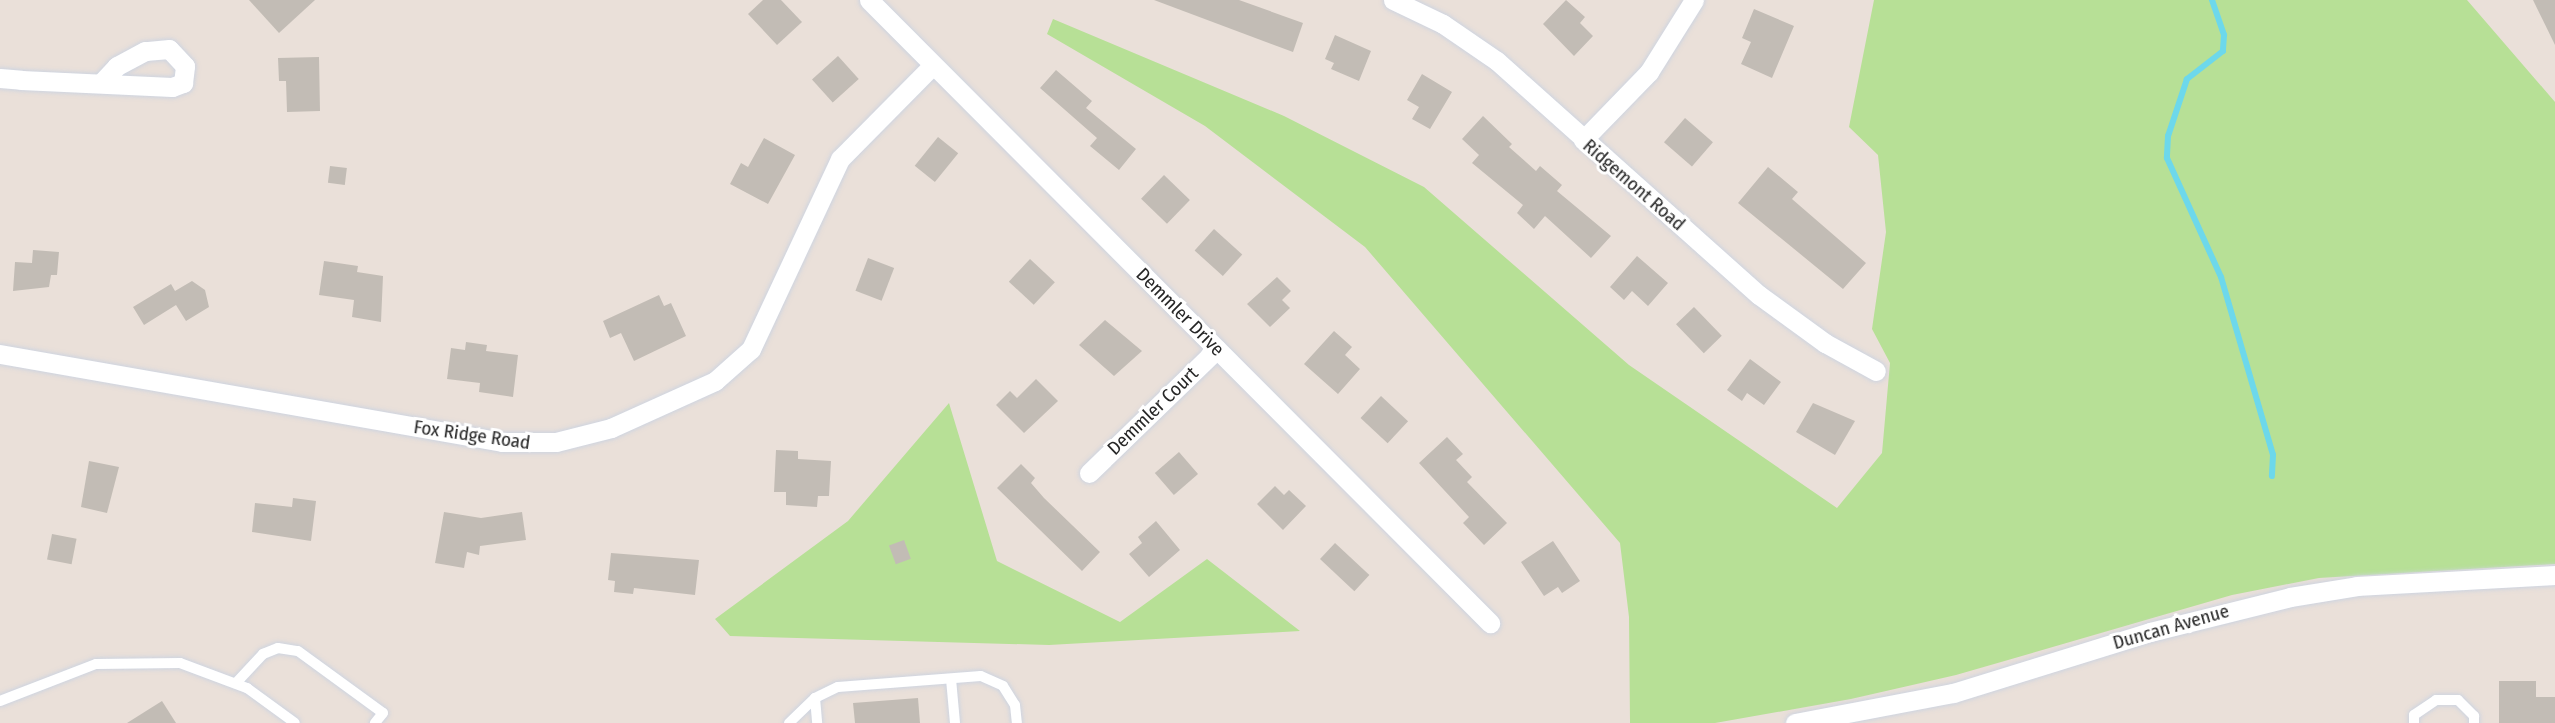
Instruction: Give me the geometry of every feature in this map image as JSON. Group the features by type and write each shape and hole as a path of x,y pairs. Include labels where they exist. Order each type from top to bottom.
{"street":[{"name":"Demmler Drive","path":"869,0 1490,623"},
{"name":"Ridgemont Road","path":"1393,0 1417,9 1479,48 1759,295 1825,343 1876,370"},
{"path":"1583,140 1655,64 1694,0"},
{"name":"Fox Ridge Road","path":"0,354 502,442 556,442 611,428 715,381 751,349 839,159 933,65"},
{"path":"0,78 101,83"},
{"name":"Demmler Court","path":"1089,473 1217,349"},
{"name":"Duncan Avenue","path":"1795,723 1954,693 2150,632 2290,597 2367,585 2555,575"}],"lane":[{"path":"236,683 263,654 278,648 298,651 383,713 375,723"},
{"path":"0,701 96,664 180,663 236,683 295,723"},
{"path":"789,723 815,698 838,687 981,676 1003,686 1015,705 1017,723"},
{"path":"951,678 955,723"},
{"path":"815,698 817,723"},
{"path":"2414,723 2414,715 2436,699 2458,700 2474,716 2474,723"}],"green space":[{"path":"1874,0 2467,0 2555,102 2555,564 2319,578 2232,595 1956,675 1851,699 1715,723 1630,723 1629,617 1620,543 1365,247 1205,126 1047,34 1053,19 1284,116 1424,187 1629,365 1837,508 1882,453 1890,363 1872,329 1886,232 1878,155 1849,127"},
{"path":"949,403 997,561 1120,622 1207,559 1300,631 1049,645 730,636 715,619 848,521"}],"building":[{"path":"249,0 315,0 279,33"},
{"path":"763,0 781,0 802,22 777,45 748,14"},
{"path":"1154,0 1239,0 1303,23 1293,52"},
{"path":"1566,0 1585,17 1580,23 1593,36 1574,56 1543,24"},
{"path":"2533,0 2555,0 2555,45"},
{"path":"1754,9 1794,26 1772,78 1741,64 1751,42 1742,38"},
{"path":"1335,35 1371,51 1359,81 1331,69 1334,63 1325,59"},
{"path":"838,56 859,79 833,102 812,79"},
{"path":"319,57 320,111 287,112 286,81 279,81 278,58"},
{"path":"1056,70 1092,101 1086,108 1136,149 1119,170 1090,146 1097,138 1040,88"},
{"path":"1422,74 1452,92 1430,129 1412,119 1419,107 1407,100"},
{"path":"1483,116 1512,144 1509,147 1536,171 1540,166 1562,185 1557,191 1611,236 1591,258 1545,216 1534,229 1517,213 1523,205 1472,163 1479,155 1462,139"},
{"path":"1685,118 1713,142 1692,166 1664,142"},
{"path":"938,137 958,153 935,182 915,166"},
{"path":"764,138 795,155 768,204 730,184 741,163 748,167"},
{"path":"330,166 347,168 345,185 328,183"},
{"path":"1768,167 1798,192 1792,199 1866,263 1843,289 1738,203"},
{"path":"1164,175 1190,200 1167,224 1141,199"},
{"path":"1214,229 1242,254 1223,276 1195,251"},
{"path":"33,250 59,252 57,275 51,275 49,287 13,291 15,262 32,263"},
{"path":"1637,256 1668,283 1648,306 1632,291 1624,300 1610,287"},
{"path":"868,258 894,268 882,301 855,291"},
{"path":"1030,259 1055,282 1034,305 1009,282"},
{"path":"324,261 358,266 357,272 383,276 381,322 352,317 354,300 319,295"},
{"path":"1277,277 1291,291 1282,300 1290,308 1270,327 1247,304"},
{"path":"192,281 205,290 209,307 186,321 176,305 144,325 133,307 171,284 175,291"},
{"path":"659,295 664,306 671,303 686,336 634,361 621,333 610,338 603,321"},
{"path":"1694,307 1722,336 1704,353 1676,324"},
{"path":"1105,320 1142,351 1114,376 1079,345"},
{"path":"1334,331 1352,347 1345,355 1360,369 1338,394 1304,364"},
{"path":"466,342 487,345 486,351 518,355 513,397 479,392 480,383 447,379 451,348 465,350"},
{"path":"1750,359 1781,382 1764,405 1747,393 1742,401 1727,390"},
{"path":"1036,379 1058,401 1024,433 996,405 1010,391 1017,398"},
{"path":"1381,396 1408,421 1388,443 1361,418"},
{"path":"1813,403 1855,421 1835,455 1796,432"},
{"path":"1447,437 1463,454 1456,460 1472,477 1467,482 1507,523 1484,545 1463,523 1469,517 1419,463"},
{"path":"776,450 798,451 798,459 831,461 829,496 818,496 817,507 786,505 786,492 774,492"},
{"path":"1179,452 1198,474 1174,495 1155,473"},
{"path":"89,461 119,467 107,513 81,507"},
{"path":"1021,464 1035,478 1031,483 1044,498 1100,552 1082,571 997,488"},
{"path":"1275,486 1284,495 1289,490 1306,506 1283,530 1257,504"},
{"path":"293,498 316,501 311,541 252,532 255,503 292,507"},
{"path":"444,512 481,518 522,512 526,540 480,546 479,555 467,552 464,568 435,563"},
{"path":"1156,521 1180,550 1149,577 1129,554 1142,543 1138,537"},
{"path":"52,534 77,539 72,564 47,560"},
{"path":"904,540 911,559 896,564 889,545"},
{"path":"1553,541 1580,581 1562,593 1558,587 1544,596 1521,562"},
{"path":"1335,543 1369,575 1354,591 1320,559"},
{"path":"611,553 699,560 695,595 634,588 633,594 614,592 615,581 608,580"},
{"path":"2499,681 2536,681 2536,697 2555,697 2555,723 2499,723"},
{"path":"918,698 920,723 855,723 853,703"},
{"path":"162,701 176,723 127,723"}],"waterway":[{"path":"2212,0 2224,35 2223,51 2187,79 2168,136 2167,158 2221,277 2273,455 2272,476"}]}
